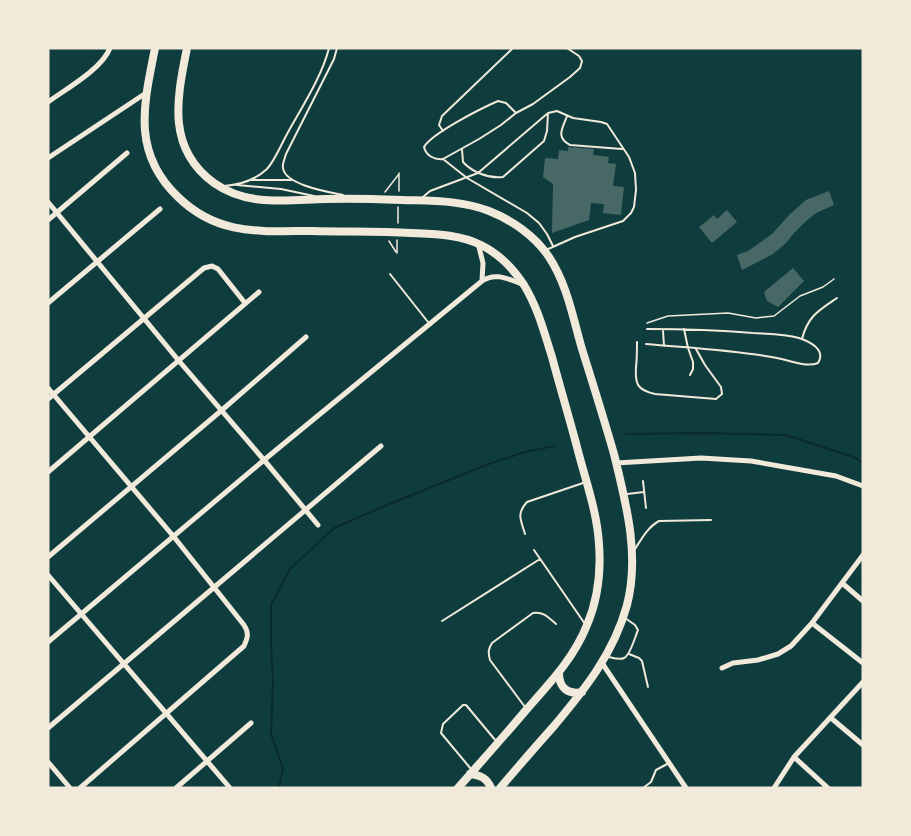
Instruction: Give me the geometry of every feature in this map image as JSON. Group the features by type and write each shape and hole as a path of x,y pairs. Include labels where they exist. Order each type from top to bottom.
{"main road":[{"path":"155,48 146,93 145,136 157,171 170,190 187,207 218,224 239,230 384,232 450,236 478,243 492,250 514,271 524,284 540,318 596,525 599,542 596,598 587,627 559,673 458,788"},
{"path":"187,48 178,103 181,139 196,166 220,187 238,195 267,201 355,198 459,203 489,211 521,229 544,251 557,271 604,417 624,494 631,535 631,586 619,630 604,660 582,692 500,788"},
{"path":"559,673 559,679 564,688 573,693 582,692"},
{"path":"471,772 487,780 491,788"}],"street":[{"path":"48,102 99,65 110,48"},
{"path":"48,158 146,93"},
{"path":"48,220 127,153"},
{"path":"48,202 318,525"},
{"path":"48,303 160,209"},
{"path":"478,243 483,262 482,281"},
{"path":"48,399 204,268 212,266 218,269 245,303"},
{"path":"48,642 482,281 493,276 524,284"},
{"path":"48,472 259,292"},
{"path":"48,557 306,337"},
{"path":"48,388 174,537 248,632 248,639 244,646 80,788"},
{"path":"48,728 381,446"},
{"path":"616,463 701,458 751,461 836,476 863,486"},
{"path":"722,668 733,663 758,660 785,651 812,623 863,555"},
{"path":"48,575 231,788"},
{"path":"842,583 863,601"},
{"path":"812,623 863,663"},
{"path":"604,660 686,788"},
{"path":"774,788 794,757 863,682"},
{"path":"831,718 863,745"},
{"path":"176,788 251,723"},
{"path":"794,757 828,788"},
{"path":"48,762 70,788"}],"lane":[{"path":"236,185 262,172 272,162 304,105 329,48"},
{"path":"292,180 283,171 283,164 334,59 337,48"},
{"path":"443,131 439,125 442,116 513,48"},
{"path":"443,159 501,125 570,77 580,68 582,61 579,56 567,48"},
{"path":"516,113 506,102 498,101 443,131 427,143 424,147 425,151 434,158 443,159 467,178 526,213 539,223 553,246"},
{"path":"419,201 430,191 478,173 548,113 557,111 578,119 605,123 629,157 635,173 636,198 631,213 623,221 575,237 544,251"},
{"path":"462,148 463,162 469,168 495,178 503,177 540,146 547,137 548,113"},
{"path":"567,116 561,137 570,145 624,149"},
{"path":"249,180 292,180 355,198"},
{"path":"220,187 236,185 281,189 326,199"},
{"path":"390,274 430,324"},
{"path":"802,339 812,316 837,298"},
{"path":"646,344 734,352 811,365 815,365 820,360 820,352 815,346 802,339 780,335 714,330 647,329"},
{"path":"663,329 664,346"},
{"path":"684,329 694,366 690,375"},
{"path":"637,342 635,380 639,388 655,394 716,399 723,390 696,349"},
{"path":"643,481 646,508"},
{"path":"525,534 519,515 521,508 527,502 586,482"},
{"path":"624,494 644,492"},
{"path":"632,554 645,533 660,521 711,520"},
{"path":"534,550 587,627"},
{"path":"442,621 540,559"},
{"path":"527,709 490,660 489,648 492,643 533,613 538,612 556,624"},
{"path":"604,660 622,659 629,654 638,630 637,626 623,617"},
{"path":"629,654 642,661 648,687"},
{"path":"471,772 441,733 443,724 463,705 466,705 497,743"},
{"path":"643,788 651,782 656,770 669,763"}],"path":[{"path":"380,199 399,173 399,196"},
{"path":"398,208 398,230"},
{"path":"384,232 397,253 397,242"},
{"path":"644,325 668,316 728,313 756,318 774,316 800,296 834,279"}],"building":[{"path":"568,147 594,149 593,155 609,157 608,163 616,164 613,186 624,187 621,215 603,213 604,204 591,203 589,220 552,233 553,184 543,177 545,158 558,159 559,150 568,151"},
{"path":"829,191 834,205 816,213 773,254 742,270 737,255 748,251 772,234 806,200"},
{"path":"727,210 737,222 712,243 699,227 714,215 717,219"},
{"path":"793,268 804,281 778,307 767,301 764,292"}],"waterway":[{"path":"626,434 786,435 856,458 863,463"},
{"path":"279,788 283,769 271,734 273,681 271,605 290,569 334,528 486,465 525,452 554,446"}]}
